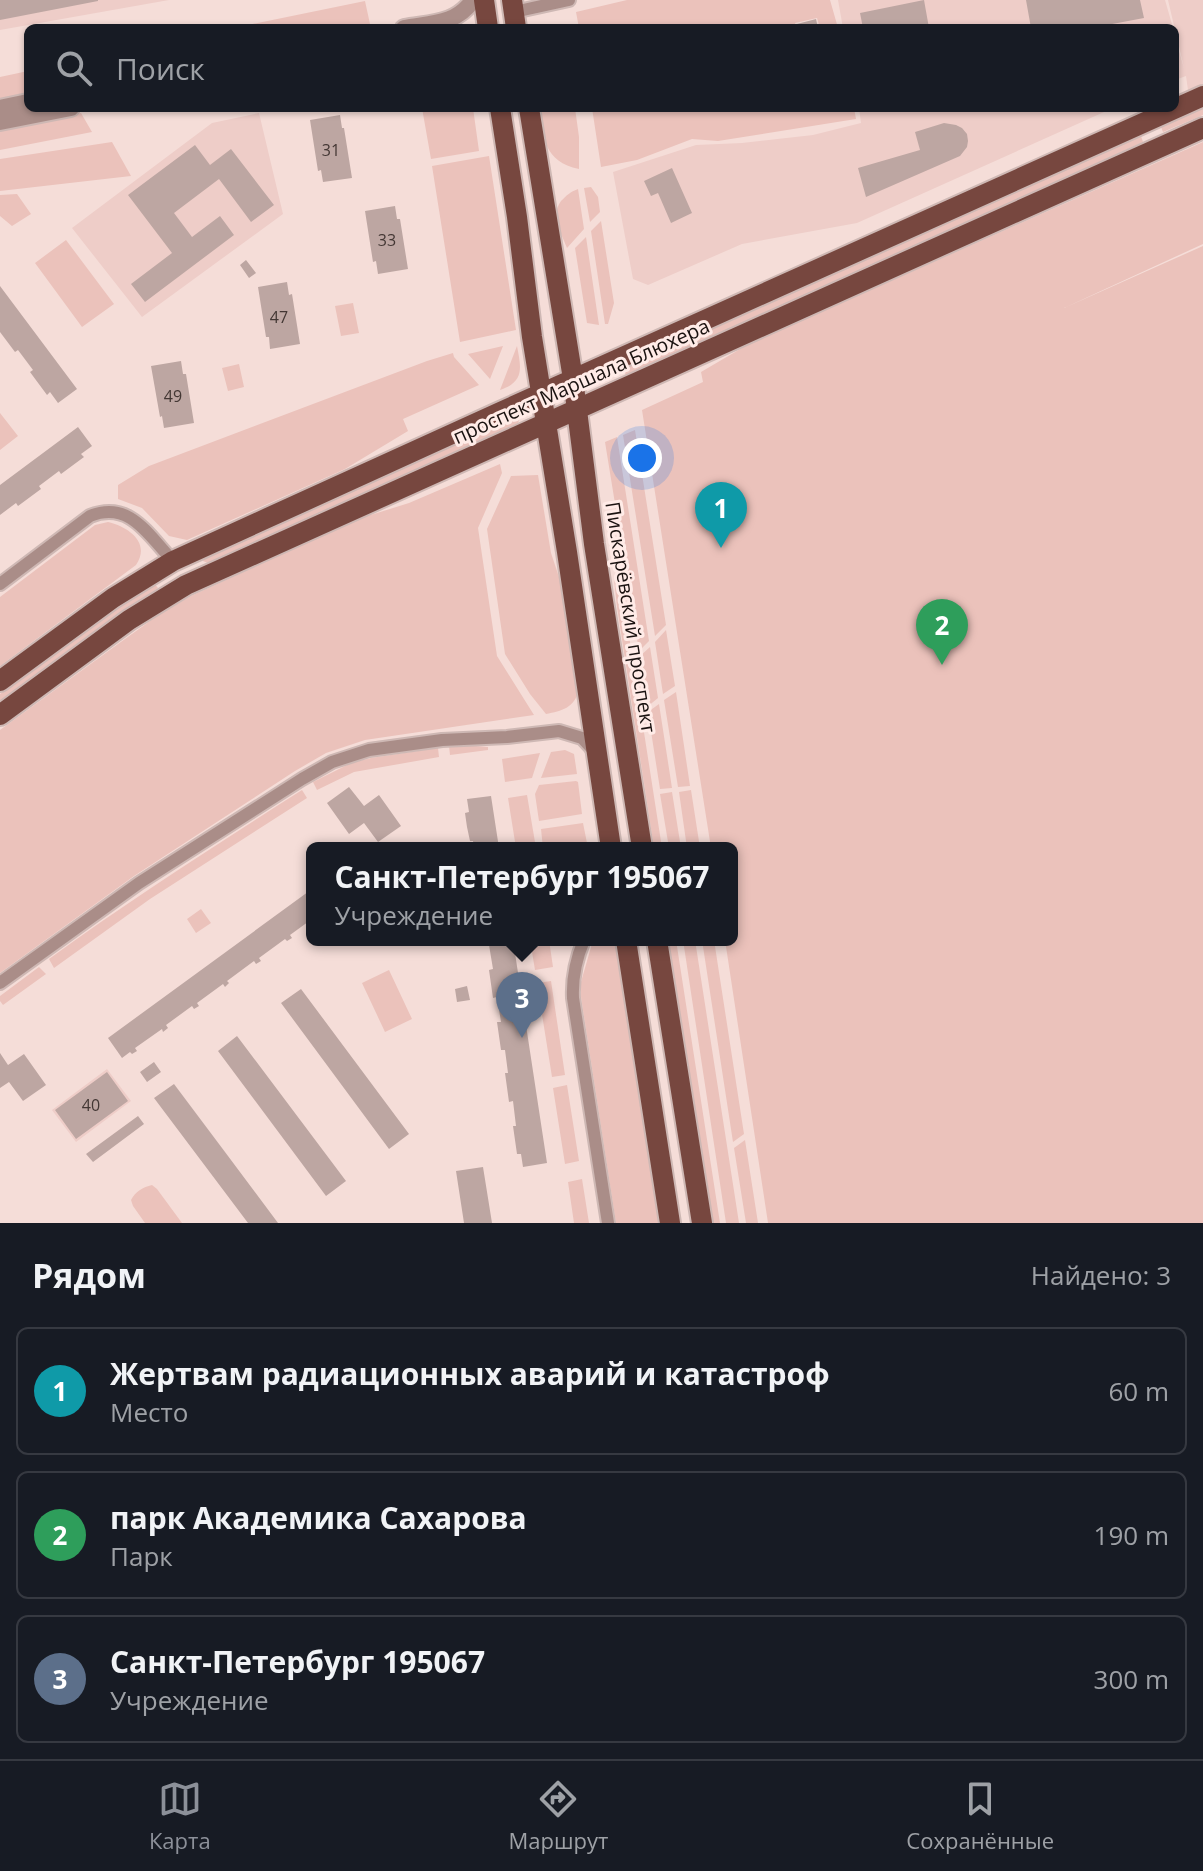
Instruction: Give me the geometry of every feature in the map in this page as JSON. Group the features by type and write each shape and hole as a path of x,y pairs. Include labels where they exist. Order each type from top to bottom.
{"main road":[{"path":"484,0 487,24"},
{"name":"проспект Маршала Блюхера","path":"1179,107 1203,96"},
{"path":"501,112 610,842"},
{"name":"Пискарёвский проспект","path":"530,112 573,379 594,544 641,842"},
{"name":"проспект Маршала Блюхера","path":"0,681 113,598 173,561 1167,112"},
{"path":"1145,122 1156,150"},
{"name":"проспект Маршала Блюхера","path":"0,715 129,620 186,585 1203,128"},
{"path":"173,561 186,585"},
{"path":"627,946 670,1223"},
{"path":"658,946 702,1223"}],"street":[{"path":"426,24 454,19 473,0"},
{"path":"514,13 569,0"},
{"path":"0,108 24,103"},
{"path":"0,122 51,112"},
{"path":"0,584 90,516 102,511 121,512 133,519 173,561"},
{"path":"0,983 139,883 332,762 369,750 442,740 559,731 582,738 597,753"},
{"path":"582,946 572,984 573,998 608,1223"}],"shaded area":[{"path":"0,0 169,0 24,24 0,30"},
{"path":"627,0 830,0 837,24 819,24 817,18 795,24 578,24 576,12"},
{"path":"838,0 1165,0 1172,24 842,24"},
{"path":"1168,0 1203,0 1203,84 1188,90 1186,76 1179,79 1179,51 1184,68 1179,47 1179,24 1174,24"},
{"path":"365,1 370,24 253,24"},
{"path":"24,72 24,96 0,100 0,77"},
{"path":"1203,108 1203,115 1163,132 1161,127"},
{"path":"423,112 474,112 479,151 431,159"},
{"path":"540,112 576,112 579,169 559,161 547,147"},
{"path":"593,112 855,112 856,119 718,141 692,139 637,160 601,167"},
{"path":"860,112 1104,112 857,223 742,244 648,285 633,279 613,172 696,145 813,135 861,123"},
{"path":"81,113 92,132 0,150 0,129"},
{"path":"259,113 283,214 142,317 72,228 212,123"},
{"path":"1141,136 1143,142 626,376 624,369"},
{"path":"112,142 131,176 0,191 0,159"},
{"path":"1203,142 1203,244 1064,308 1203,246 1203,1223 768,1223 726,946 738,946 738,842 710,842 642,410 703,382 701,372 747,345"},
{"path":"489,156 516,330 460,342 432,166"},
{"path":"591,187 598,197 600,212 590,222 584,188"},
{"path":"578,189 584,229 567,248 556,212 561,201"},
{"path":"17,194 31,214 12,226 0,216 0,195"},
{"path":"601,221 614,303 608,324 605,324 591,231"},
{"path":"586,237 599,325 587,323 575,248"},
{"path":"66,240 114,304 82,327 35,263"},
{"path":"353,303 359,333 341,336 335,306"},
{"path":"503,346 490,379 468,354"},
{"path":"517,346 519,373 514,383 500,390"},
{"path":"453,353 479,385 403,419 408,431 345,469 187,540 169,536 142,508 118,499 118,485 149,466"},
{"path":"239,364 244,387 228,391 222,368"},
{"path":"0,413 18,436 0,450"},
{"path":"515,416 520,418 518,423 208,563 203,561 204,556"},
{"path":"635,430 666,625 655,636 623,435"},
{"path":"617,437 649,641 639,651 605,442"},
{"path":"500,464 502,473 478,528 497,656 534,715 365,740 326,753 134,876 0,973 0,730 157,616 191,596 361,518 409,503"},
{"path":"538,475 551,553 563,589 579,690 567,708 546,714 505,654 487,529 511,476"},
{"path":"108,522 136,537 141,550 136,565 0,666 0,597 95,525"},
{"path":"620,578 661,842 653,842 614,579"},
{"path":"154,583 158,588 0,702 0,694"},
{"path":"666,630 675,686 663,694 655,642"},
{"path":"650,647 658,698 647,707 639,657"},
{"path":"676,692 690,786 678,787 664,700"},
{"path":"659,704 672,788 660,789 648,712"},
{"path":"449,746 488,747 488,750 450,755"},
{"path":"438,748 439,757 354,772 317,790 313,782 351,763"},
{"path":"565,750 574,754 577,774 541,778 551,752"},
{"path":"540,753 532,778 505,782 502,759"},
{"path":"576,781 582,814 539,821 535,794 539,785"},
{"path":"302,790 307,798 150,899 54,968 49,959"},
{"path":"691,790 699,842 686,842 679,792"},
{"path":"672,792 680,842 668,842 660,794"},
{"path":"527,795 535,842 515,842 508,798"},
{"path":"583,823 587,842 542,842 541,829"},
{"path":"201,909 211,923 196,933 187,919"},
{"path":"531,946 550,946 553,967 535,970"},
{"path":"591,946 618,946 662,1223 616,1223 581,982"},
{"path":"669,946 677,946 720,1223 712,1223"},
{"path":"684,946 696,946 739,1223 726,1223"},
{"path":"703,946 715,946 744,1134 733,1142"},
{"path":"39,967 46,974 3,1005 0,996"},
{"path":"389,970 412,1019 385,1032 362,983"},
{"path":"551,981 565,1075 552,1077 537,983"},
{"path":"107,1069 131,1101 76,1142 52,1110"},
{"path":"567,1085 579,1161 565,1164 553,1088"},
{"path":"745,1140 758,1223 746,1223 734,1148"},
{"path":"582,1179 589,1223 574,1223 568,1182"},
{"path":"152,1185 182,1223 145,1223 131,1200 140,1190"}],"building":[{"path":"0,0 98,0 98,1 0,20"},
{"path":"924,0 928,24 862,24 860,13"},
{"path":"1026,0 1140,0 1144,18 1112,24 1030,24"},
{"path":"816,19 817,24 797,24"},
{"path":"340,115 352,178 323,182 321,170 318,171 310,120"},
{"path":"944,123 956,125 967,134 967,147 960,156 866,197 858,168 920,150 915,132"},
{"path":"195,145 210,165 231,149 274,205 251,222 219,179 174,213 192,237 220,216 234,235 145,302 131,284 172,253 128,195"},
{"path":"672,168 692,213 671,223 658,193 651,196 644,181"},
{"path":"395,206 408,269 378,274 376,261 373,262 365,211"},
{"path":"246,260 256,273 249,278 240,265"},
{"path":"287,282 289,295 292,294 300,344 270,349 258,287"},
{"path":"0,286 77,389 58,403 50,392 47,395 30,372 33,370 0,332"},
{"path":"181,361 194,423 164,428 151,366"},
{"path":"78,427 92,446 81,454 84,457 61,474 59,471 18,506 16,503 0,515 0,485"},
{"path":"349,787 364,806 379,795 401,826 378,842 364,823 349,834 327,803"},
{"path":"491,796 498,842 470,841 465,813 469,812 467,799"},
{"path":"306,893 306,923 290,935 292,938 285,939 259,958 261,961 256,964 254,961 227,981 229,983 225,987 223,984 197,1003 199,1006 194,1009 192,1006 166,1025 168,1028 163,1032 162,1029 135,1048 137,1051 132,1054 130,1052 122,1058 108,1038"},
{"path":"489,946 514,946 547,1163 523,1167 521,1154 517,1154 513,1101 509,1102 505,1050 501,1050 497,1022 501,1022 489,970 493,969"},
{"path":"467,986 470,1000 457,1002 455,989"},
{"path":"301,989 409,1134 389,1149 281,1003"},
{"path":"237,1036 346,1181 326,1196 218,1051"},
{"path":"0,1053 8,1065 24,1054 46,1085 23,1101 9,1082 0,1088"},
{"path":"154,1062 161,1072 147,1082 140,1072"},
{"path":"107,1072 128,1101 76,1139 55,1110"},
{"path":"174,1084 278,1223 248,1223 154,1098"},
{"path":"138,1116 144,1124 93,1162 86,1154"},
{"path":"483,1167 492,1223 464,1223 456,1171"}],"place":[{"name":"Жертвам радиационных аварий и катастроф","path":"721,548"},
{"name":"парк Академика Сахарова","path":"942,665"},
{"name":"Санкт-Петербург 195067","path":"522,1038"}]}
